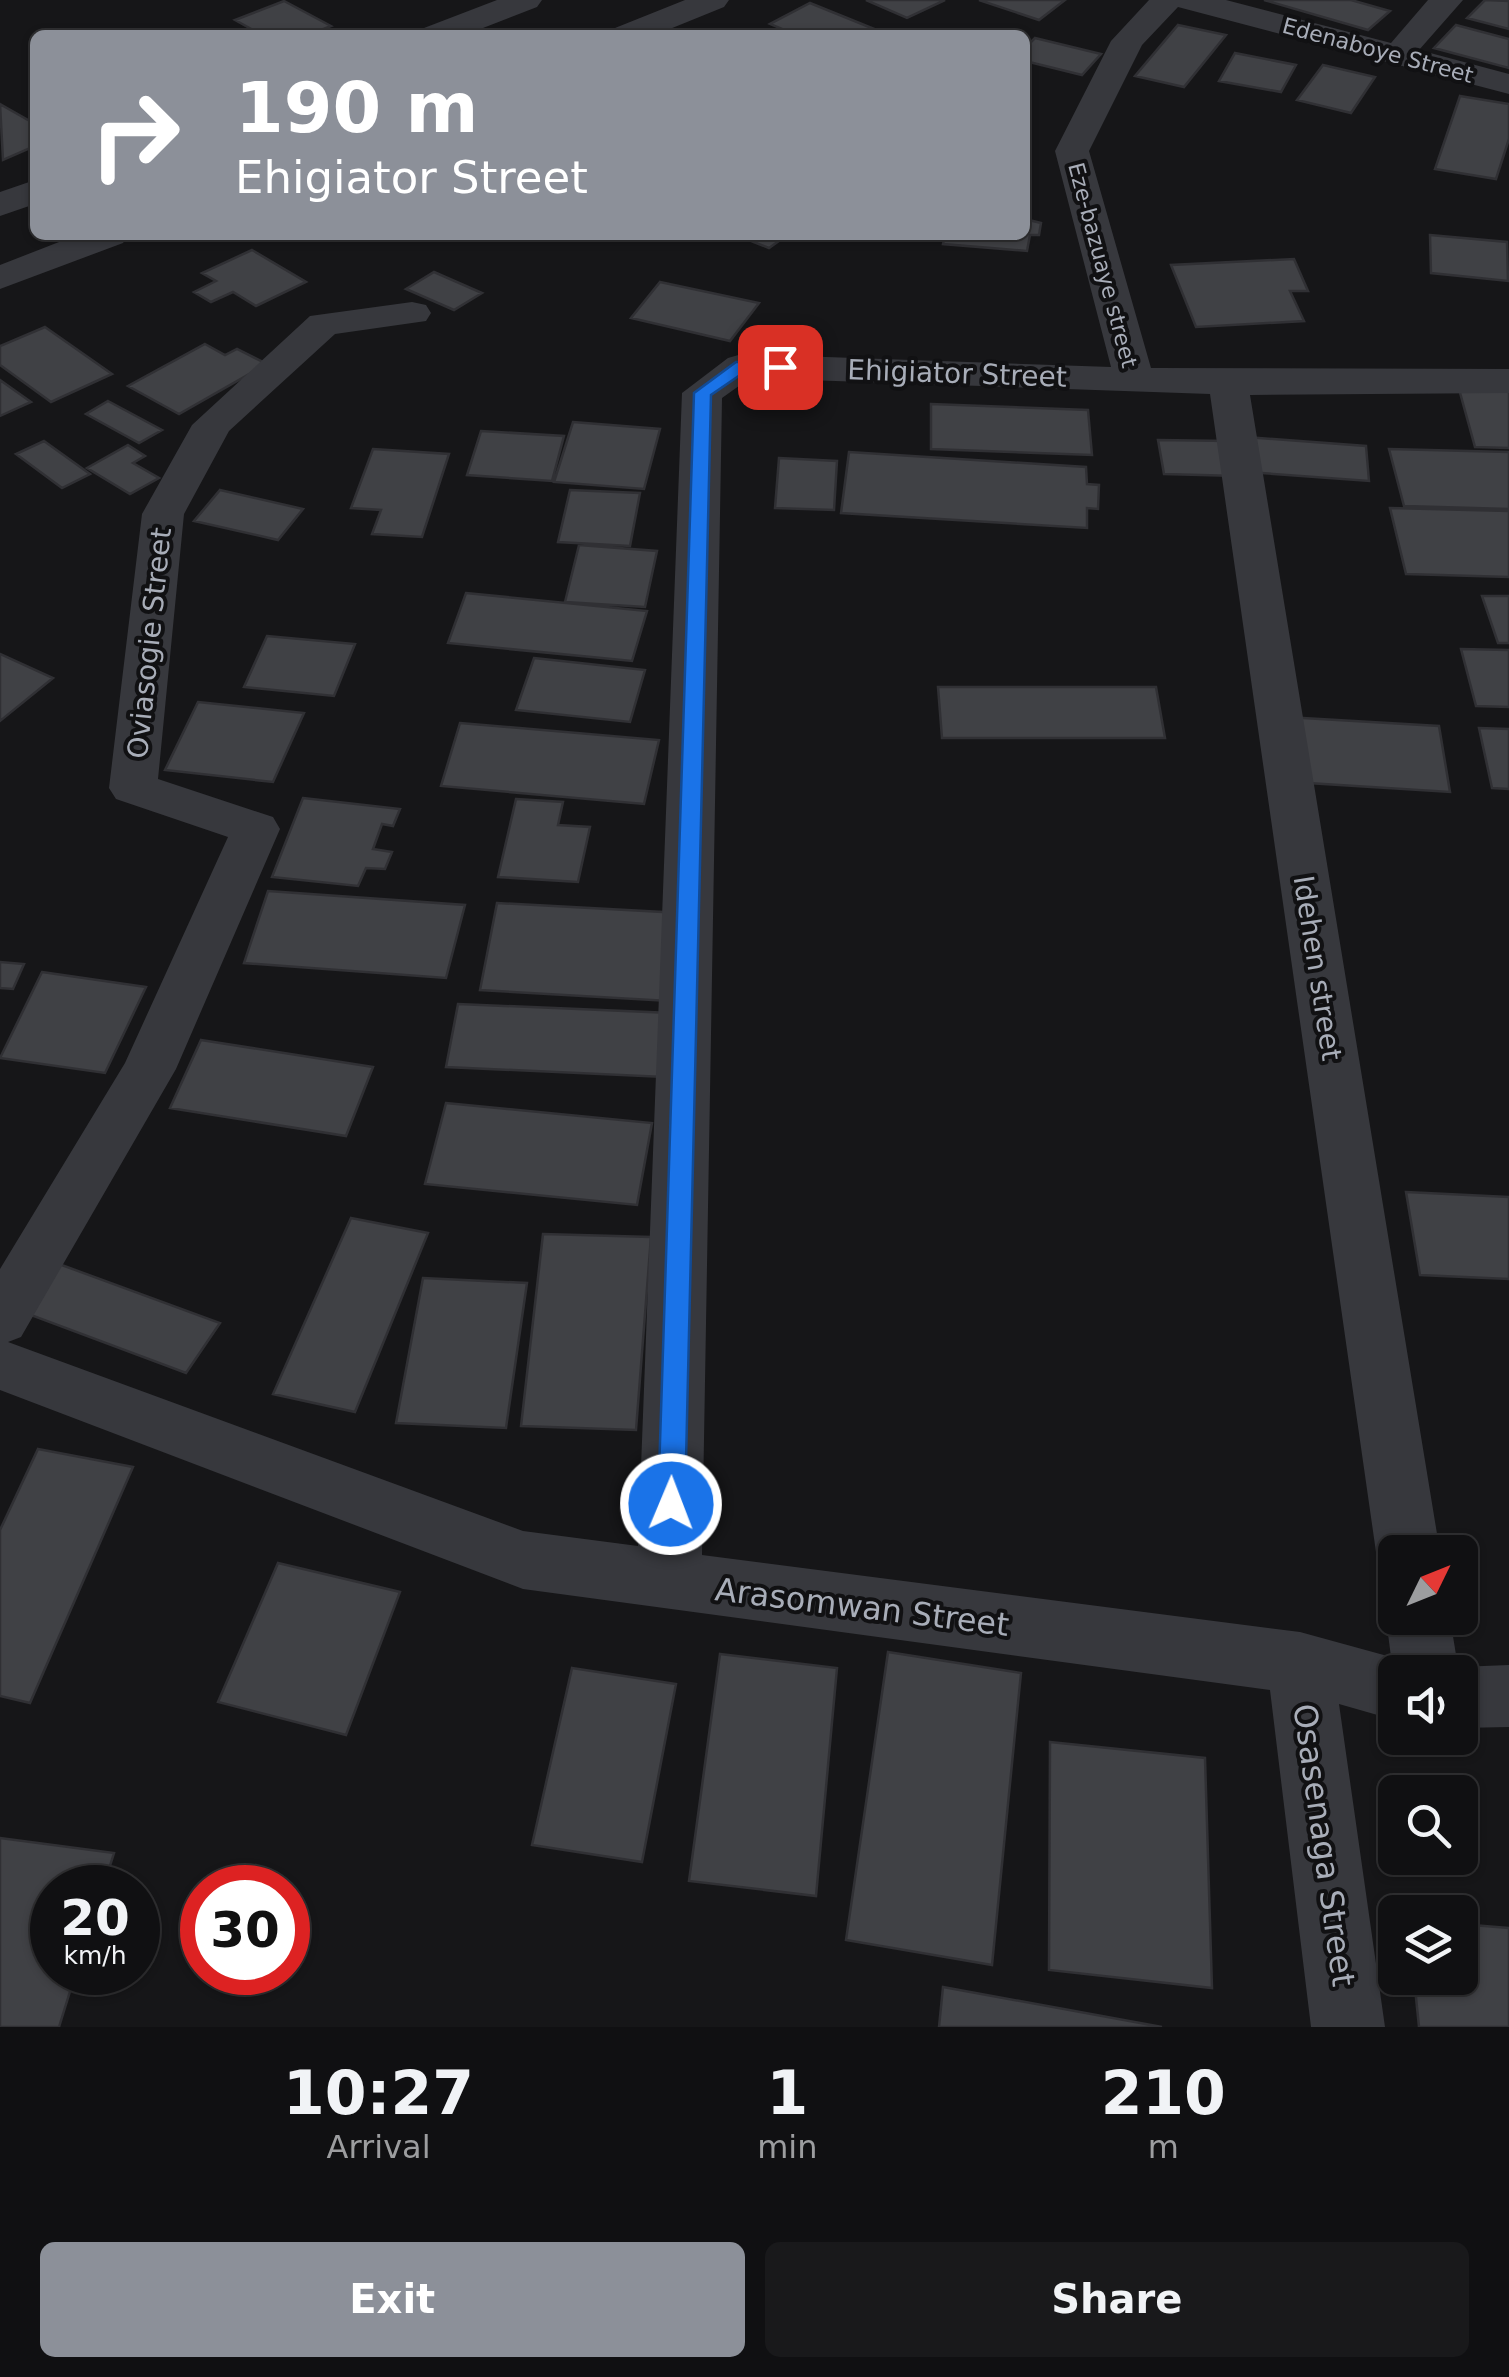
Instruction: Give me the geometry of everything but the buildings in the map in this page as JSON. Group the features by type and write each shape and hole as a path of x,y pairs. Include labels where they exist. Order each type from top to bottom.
{"street":[{"path":"449,30 526,0"},
{"path":"640,30 713,0"},
{"name":"Eze-bazuaye street","path":"1134,379 1072,151 1095,112 1127,41 1167,0"},
{"name":"Edenaboye Street","path":"1189,0 1397,58 1509,84"},
{"path":"1397,58 1422,22 1447,0"},
{"path":"0,204 30,193"},
{"path":"0,278 97,240"},
{"name":"Oviasogie Street","path":"0,1320 149,1069 256,829 133,788 164,514 212,425 324,324 412,313"},
{"name":"Ehigiator Street","path":"669,1582 702,393 742,366 1228,382 1509,381"},
{"name":"Idehen street","path":"1228,382 1405,1535"},
{"name":"Arasomwan Street","path":"0,1364 523,1560 1300,1663 1378,1684"},
{"name":"Osasenaga Street","path":"1300,1663 1348,2027"},
{"path":"1478,1697 1509,1696"}],"route":[{"path":"671,1504 702,393 742,366 780,367"}]}
